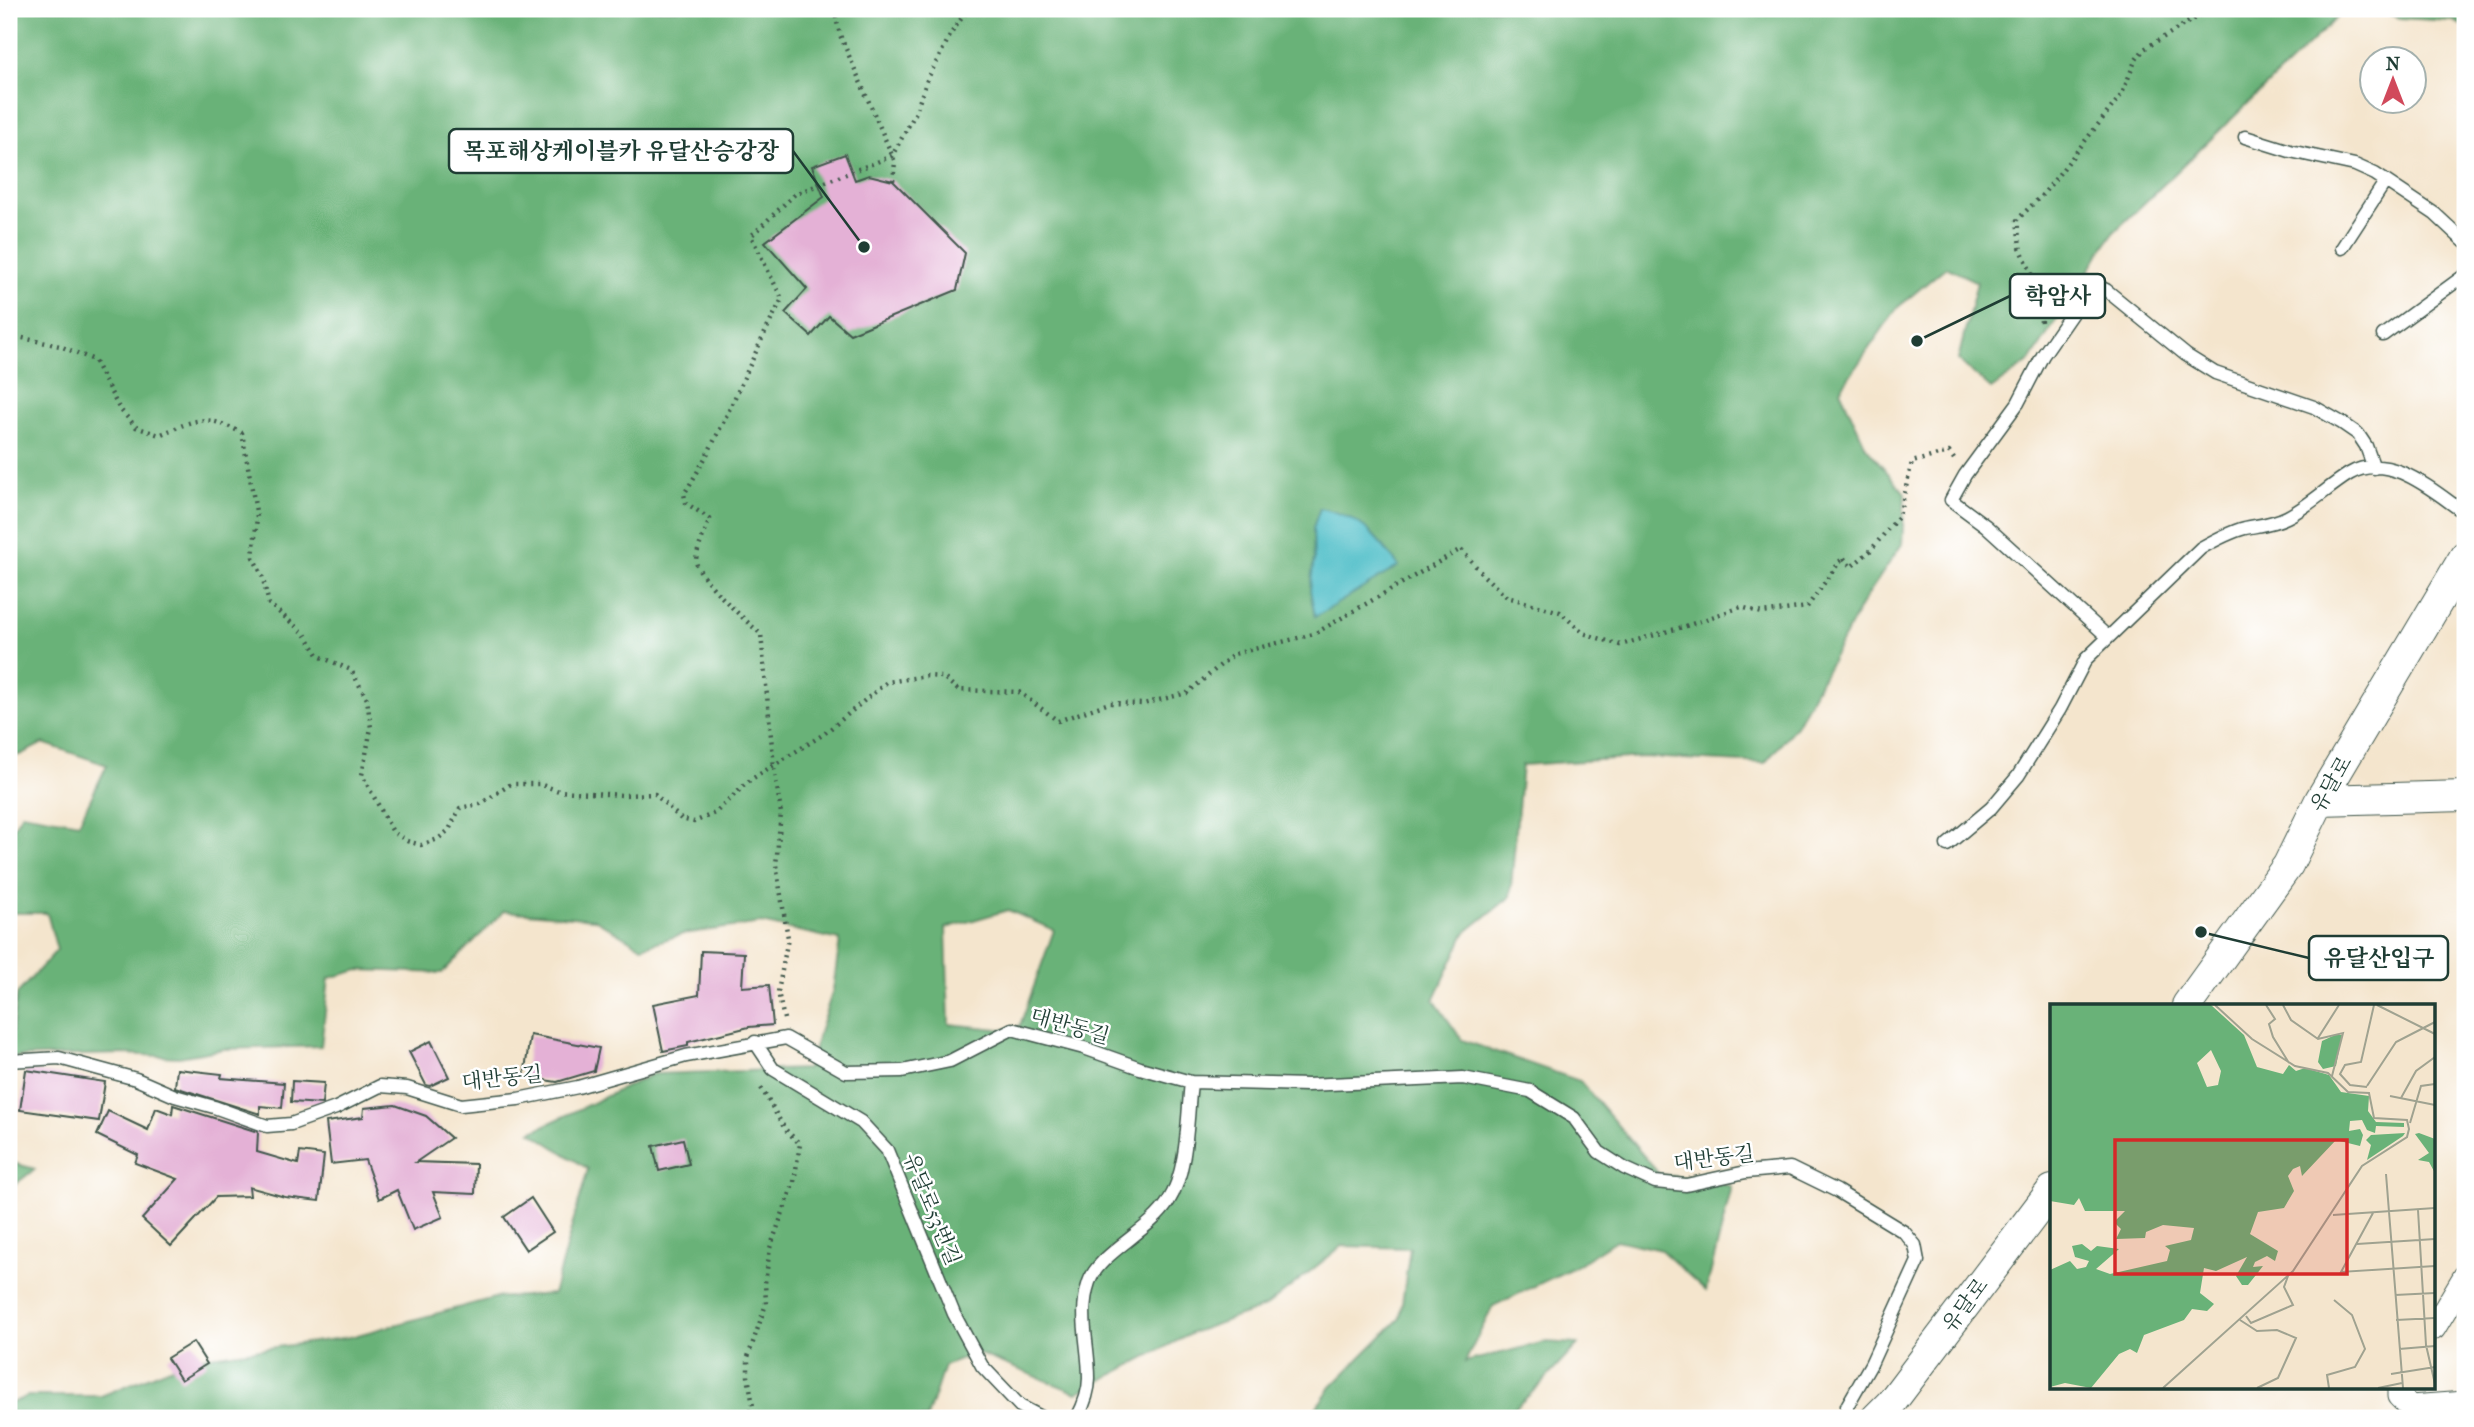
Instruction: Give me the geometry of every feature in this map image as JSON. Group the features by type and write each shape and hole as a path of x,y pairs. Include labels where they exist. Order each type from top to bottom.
{"street":[{"name":"유달로","path":"2188,1004 2288,865 2320,800 2465,556"},
{"path":"2320,800 2465,796"},
{"name":"유달로","path":"1876,1418 1891,1403 2050,1193"},
{"path":"2436,1325 2465,1276"},
{"path":"2399,1388 2399,1395 2410,1407 2465,1403"}],"lane":[{"path":"2245,137 2355,165 2435,214 2465,242"},
{"path":"2342,248 2385,181"},
{"path":"2383,335 2465,275"},
{"path":"2108,637 1986,526 1951,500 1965,475 2018,403 2043,355 2092,284 2106,290 2186,355 2215,373 2314,407 2342,423 2358,434 2366,446 2374,468"},
{"path":"1947,845 1991,808 2018,776 2060,709 2078,670 2108,637 2201,548 2243,528 2276,522 2291,515 2352,472 2374,468 2396,471 2413,478 2465,513"},
{"name":"대반동길","path":"9,1061 60,1058 136,1079 175,1096 267,1126 291,1124 336,1108 380,1086 407,1088 461,1105 518,1099 578,1087 686,1056 788,1038 846,1072 902,1071 950,1061 1012,1029 1084,1048 1140,1068 1191,1082 1307,1084 1463,1078 1530,1091 1574,1118 1599,1152 1624,1168 1655,1182 1686,1185 1745,1172 1790,1168 1837,1191 1905,1232 1915,1245 1918,1261 1871,1364 1847,1406 1847,1418"},
{"name":"유달로53번길","path":"755,1042 773,1069 861,1122 887,1150 954,1314 982,1366 1020,1406 1043,1418"},
{"path":"1077,1418 1086,1400 1089,1378 1083,1318 1089,1280 1108,1256 1137,1234 1168,1202 1182,1167 1191,1082"}],"path":[{"path":"834,9 840,35 895,162 893,181"},
{"path":"788,1038 778,992 788,938 775,866 781,813 761,634 736,613 700,571 696,560 710,519 687,503 684,494 706,459 740,382 782,299 751,236 795,194 892,156 915,114 927,80 968,9"},
{"path":"2043,355 2038,288 2020,247 2017,220 2044,193 2122,94 2144,48 2210,9"},
{"path":"9,335 60,346 94,360 119,408 136,427 159,435 200,418 220,422 242,433 257,517 253,557 262,575 270,604 305,634 319,656 351,670 367,699 371,728 362,775 393,832 407,841 421,845 438,839 449,830 460,808 480,804 511,783 539,783 559,791 655,794 681,820 694,822 715,813 750,780 824,734 887,682 927,676 943,677 958,690 1018,692 1058,721 1110,703 1143,704 1187,693 1234,654 1314,634 1461,550 1507,597 1560,612 1583,633 1620,645 1741,607 1762,613 1807,607 1843,557 1852,567 1870,551 1899,516 1912,462 1949,452 1965,475"},
{"path":"748,1418 753,1406 748,1357 766,1304 765,1283 770,1248 794,1181 800,1144 785,1129 758,1082"}],"green space":[{"path":"9,9 2346,9 2113,233 2030,361 1991,389 1958,360 1977,282 1946,267 1897,308 1840,390 1866,447 1905,493 1902,544 1863,602 1796,726 1765,763 1643,757 1522,765 1510,897 1465,933 1434,1000 1462,1040 1580,1081 1659,1174 1732,1186 1706,1291 1661,1250 1616,1240 1572,1268 1493,1306 1465,1362 1545,1342 1578,1344 1539,1386 1504,1418 1309,1418 1331,1387 1400,1318 1410,1248 1342,1246 1265,1307 1194,1332 1077,1393 977,1353 944,1366 927,1418 9,1418 9,1404 28,1396 101,1396 195,1358 350,1337 494,1298 553,1294 588,1169 531,1132 653,1074 807,1069 833,990 840,940 761,923 683,934 642,947 594,919 504,911 442,973 359,970 329,978 321,1046 224,1049 179,1057 124,1054 9,1057 17,994 57,950 47,913 9,913 9,835 22,813 79,823 107,765 43,743 9,758","holes":["1320,508 1315,617 1310,590 1314,559 1313,528","1008,910 1054,930 1018,1031 949,1024 946,928"]},
{"path":"2374,9 2465,9 2465,27 2454,21 2400,18"},
{"path":"9,1162 35,1169 9,1189"}],"water":[{"path":"1320,508 1346,516 1366,528 1399,566 1315,617 1310,590 1314,559 1313,528"}],"building":[{"path":"845,154 855,180 869,175 893,181 965,253 957,290 850,334 829,316 811,336 785,313 807,289 765,242 824,197 812,166"},
{"path":"701,951 744,953 742,987 769,985 773,1025 749,1027 663,1051 653,1004 699,995"},
{"path":"530,1035 599,1048 594,1071 557,1082 524,1077"},
{"path":"431,1041 449,1077 430,1086 426,1085 409,1052"},
{"path":"177,1069 222,1074 221,1078 284,1083 282,1108 260,1106 260,1114 175,1087"},
{"path":"26,1070 105,1082 99,1121 20,1110"},
{"path":"292,1081 324,1083 322,1104 291,1102"},
{"path":"173,1105 258,1132 257,1152 298,1164 300,1152 324,1155 319,1201 285,1197 249,1187 250,1196 216,1197 171,1246 142,1219 178,1179 135,1163 138,1155 97,1135 108,1111 148,1130 156,1108 172,1114"},
{"path":"395,1105 426,1116 451,1138 416,1162 476,1164 475,1194 433,1192 443,1217 413,1230 397,1190 379,1199 365,1160 331,1164 326,1122 363,1117 364,1108"},
{"path":"683,1139 689,1164 659,1171 653,1146"},
{"path":"531,1198 553,1232 526,1250 504,1217"},
{"path":"193,1342 207,1364 181,1380 167,1358"}],"place":[{"name":"목포해상케이블카 유달산승강장","path":"864,247"},
{"name":"학암사","path":"1917,341"},
{"name":"유달산입구","path":"2201,932"}]}
